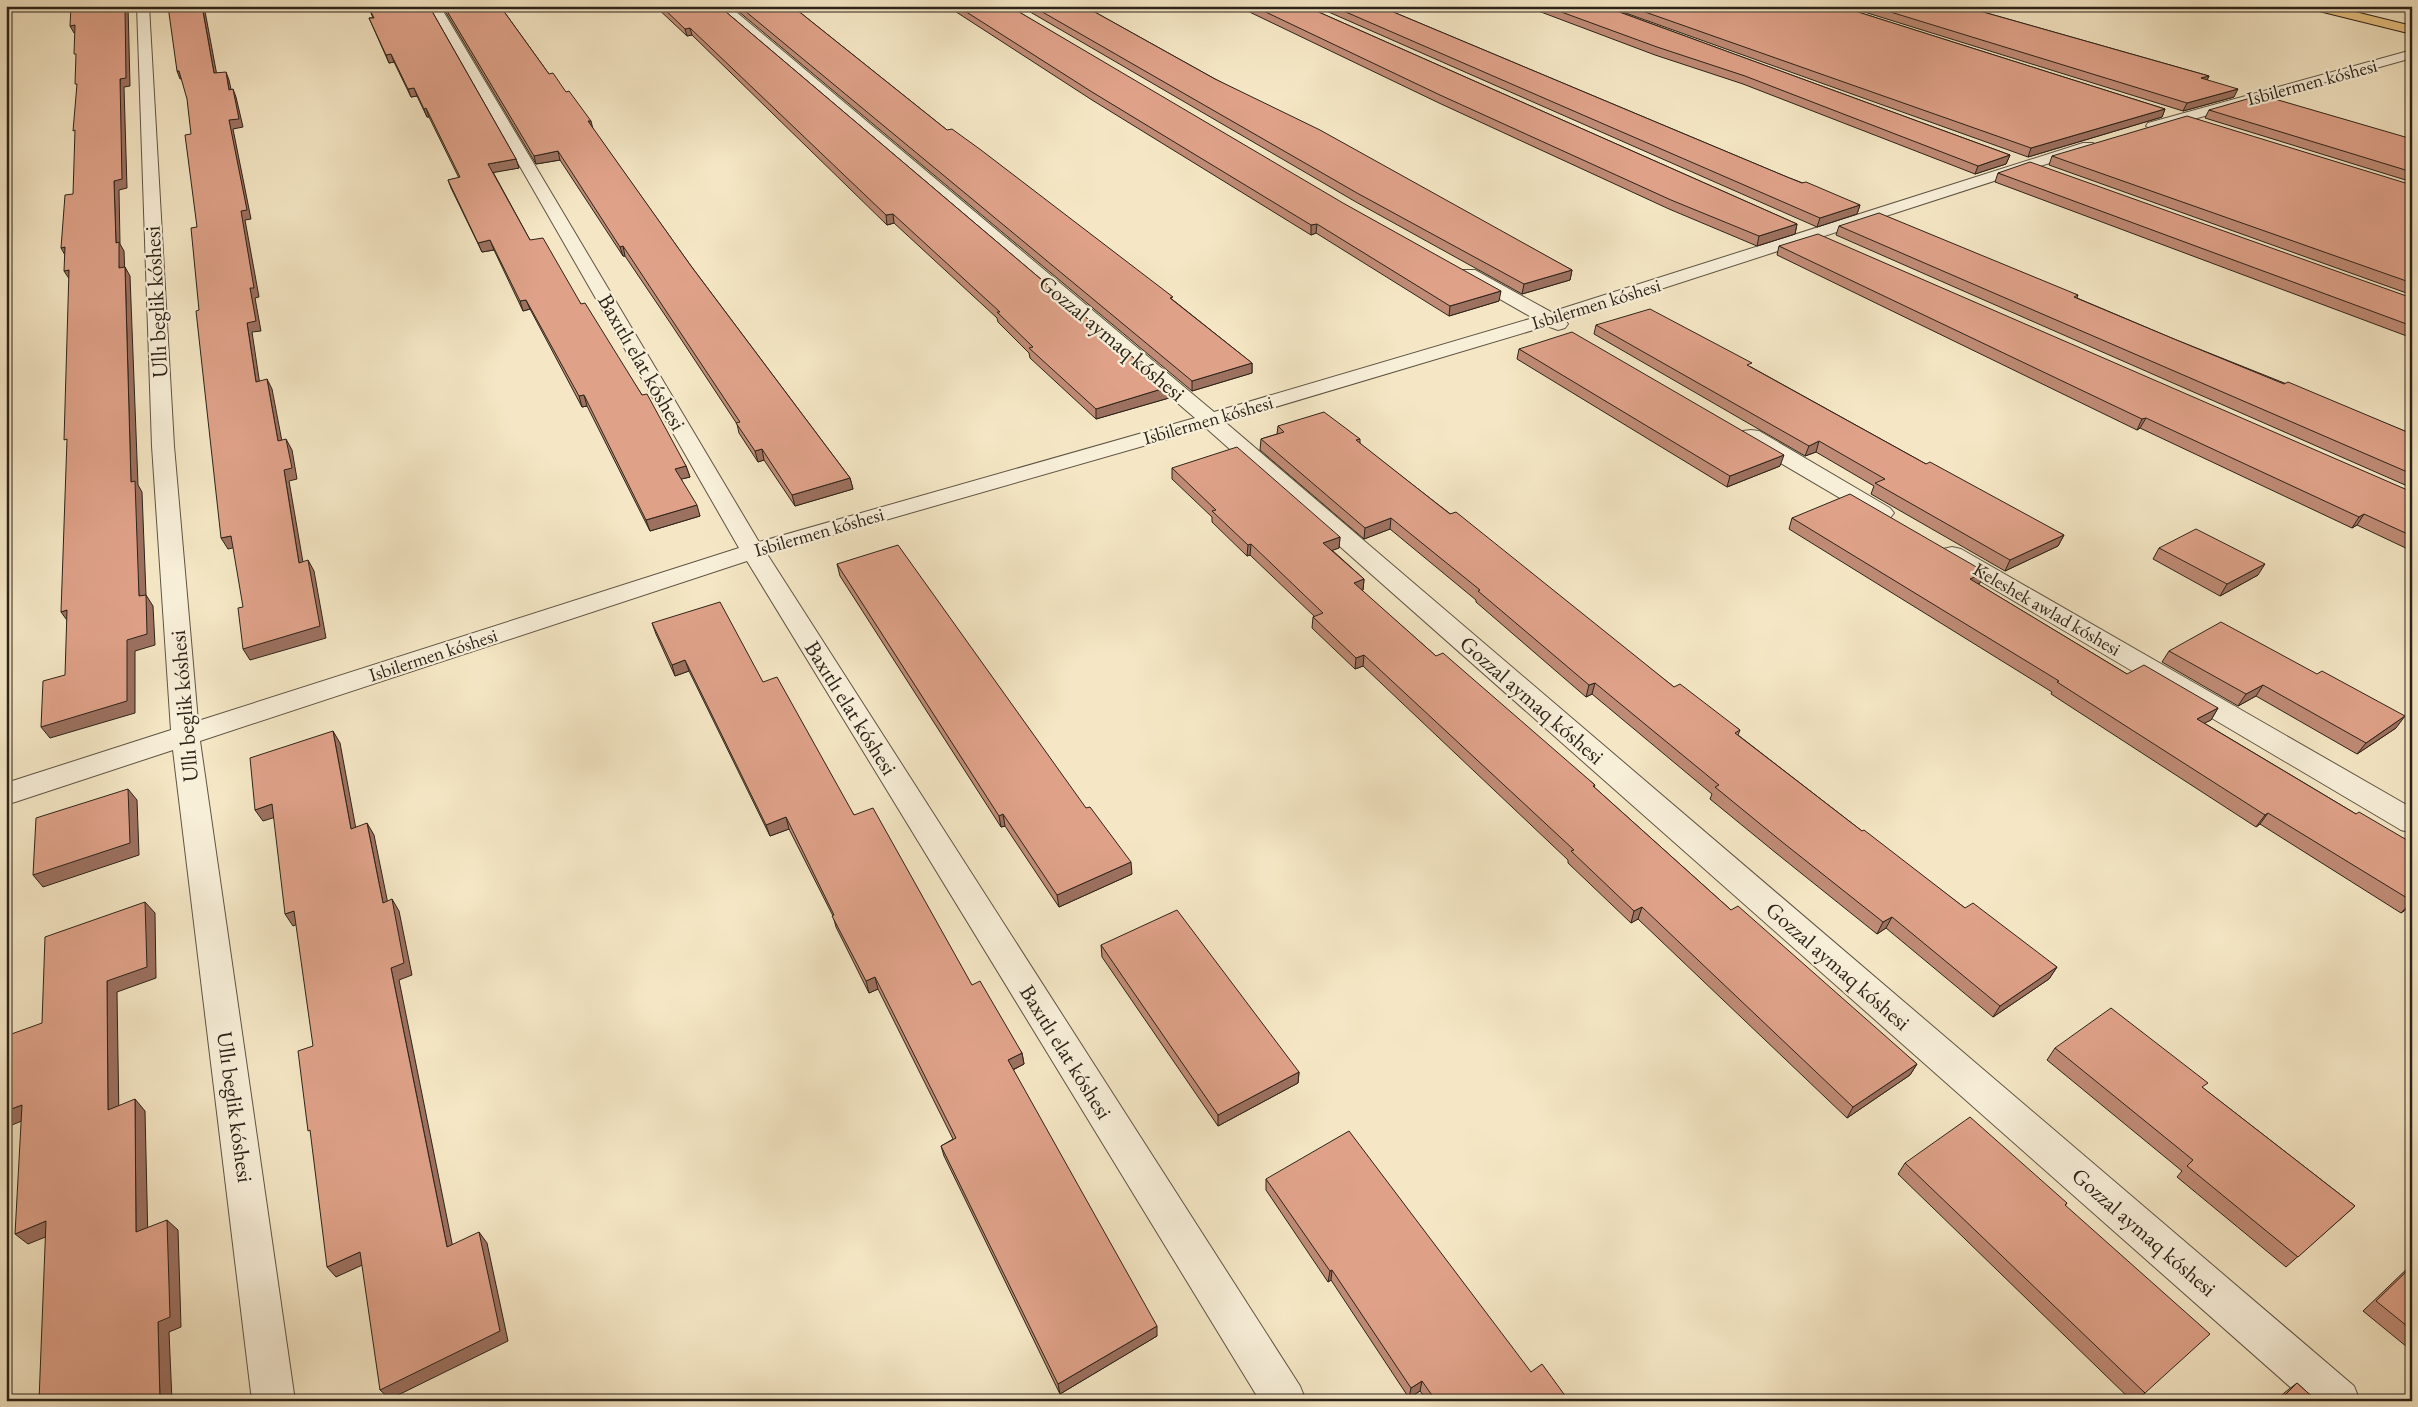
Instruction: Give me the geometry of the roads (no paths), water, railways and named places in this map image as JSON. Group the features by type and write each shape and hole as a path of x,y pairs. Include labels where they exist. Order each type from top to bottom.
{"main road":[{"path":"2314,6 2412,30"}],"street":[{"name":"Ullı beglik kóshesi","path":"143,6 163,446 185,736 274,1401"},
{"name":"Baxıtlı elat kóshesi","path":"434,6 753,551 1285,1401"},
{"name":"Gozzal aymaq kóshesi","path":"721,6 1210,420 2339,1401"},
{"name":"Isbilermen kóshesi","path":"2133,132 2412,54"},
{"path":"2152,109 2208,126"},
{"name":"Isbilermen kóshesi","path":"6,794 753,551 1210,420 1549,318 1825,239 2018,161 2104,141"},
{"path":"2018,161 2056,174"},
{"path":"1788,223 1825,239"},
{"path":"1453,265 1575,334"},
{"path":"1730,424 1902,525"},
{"name":"Keleshek awlad kóshesi","path":"1937,545 2412,822"}]}
